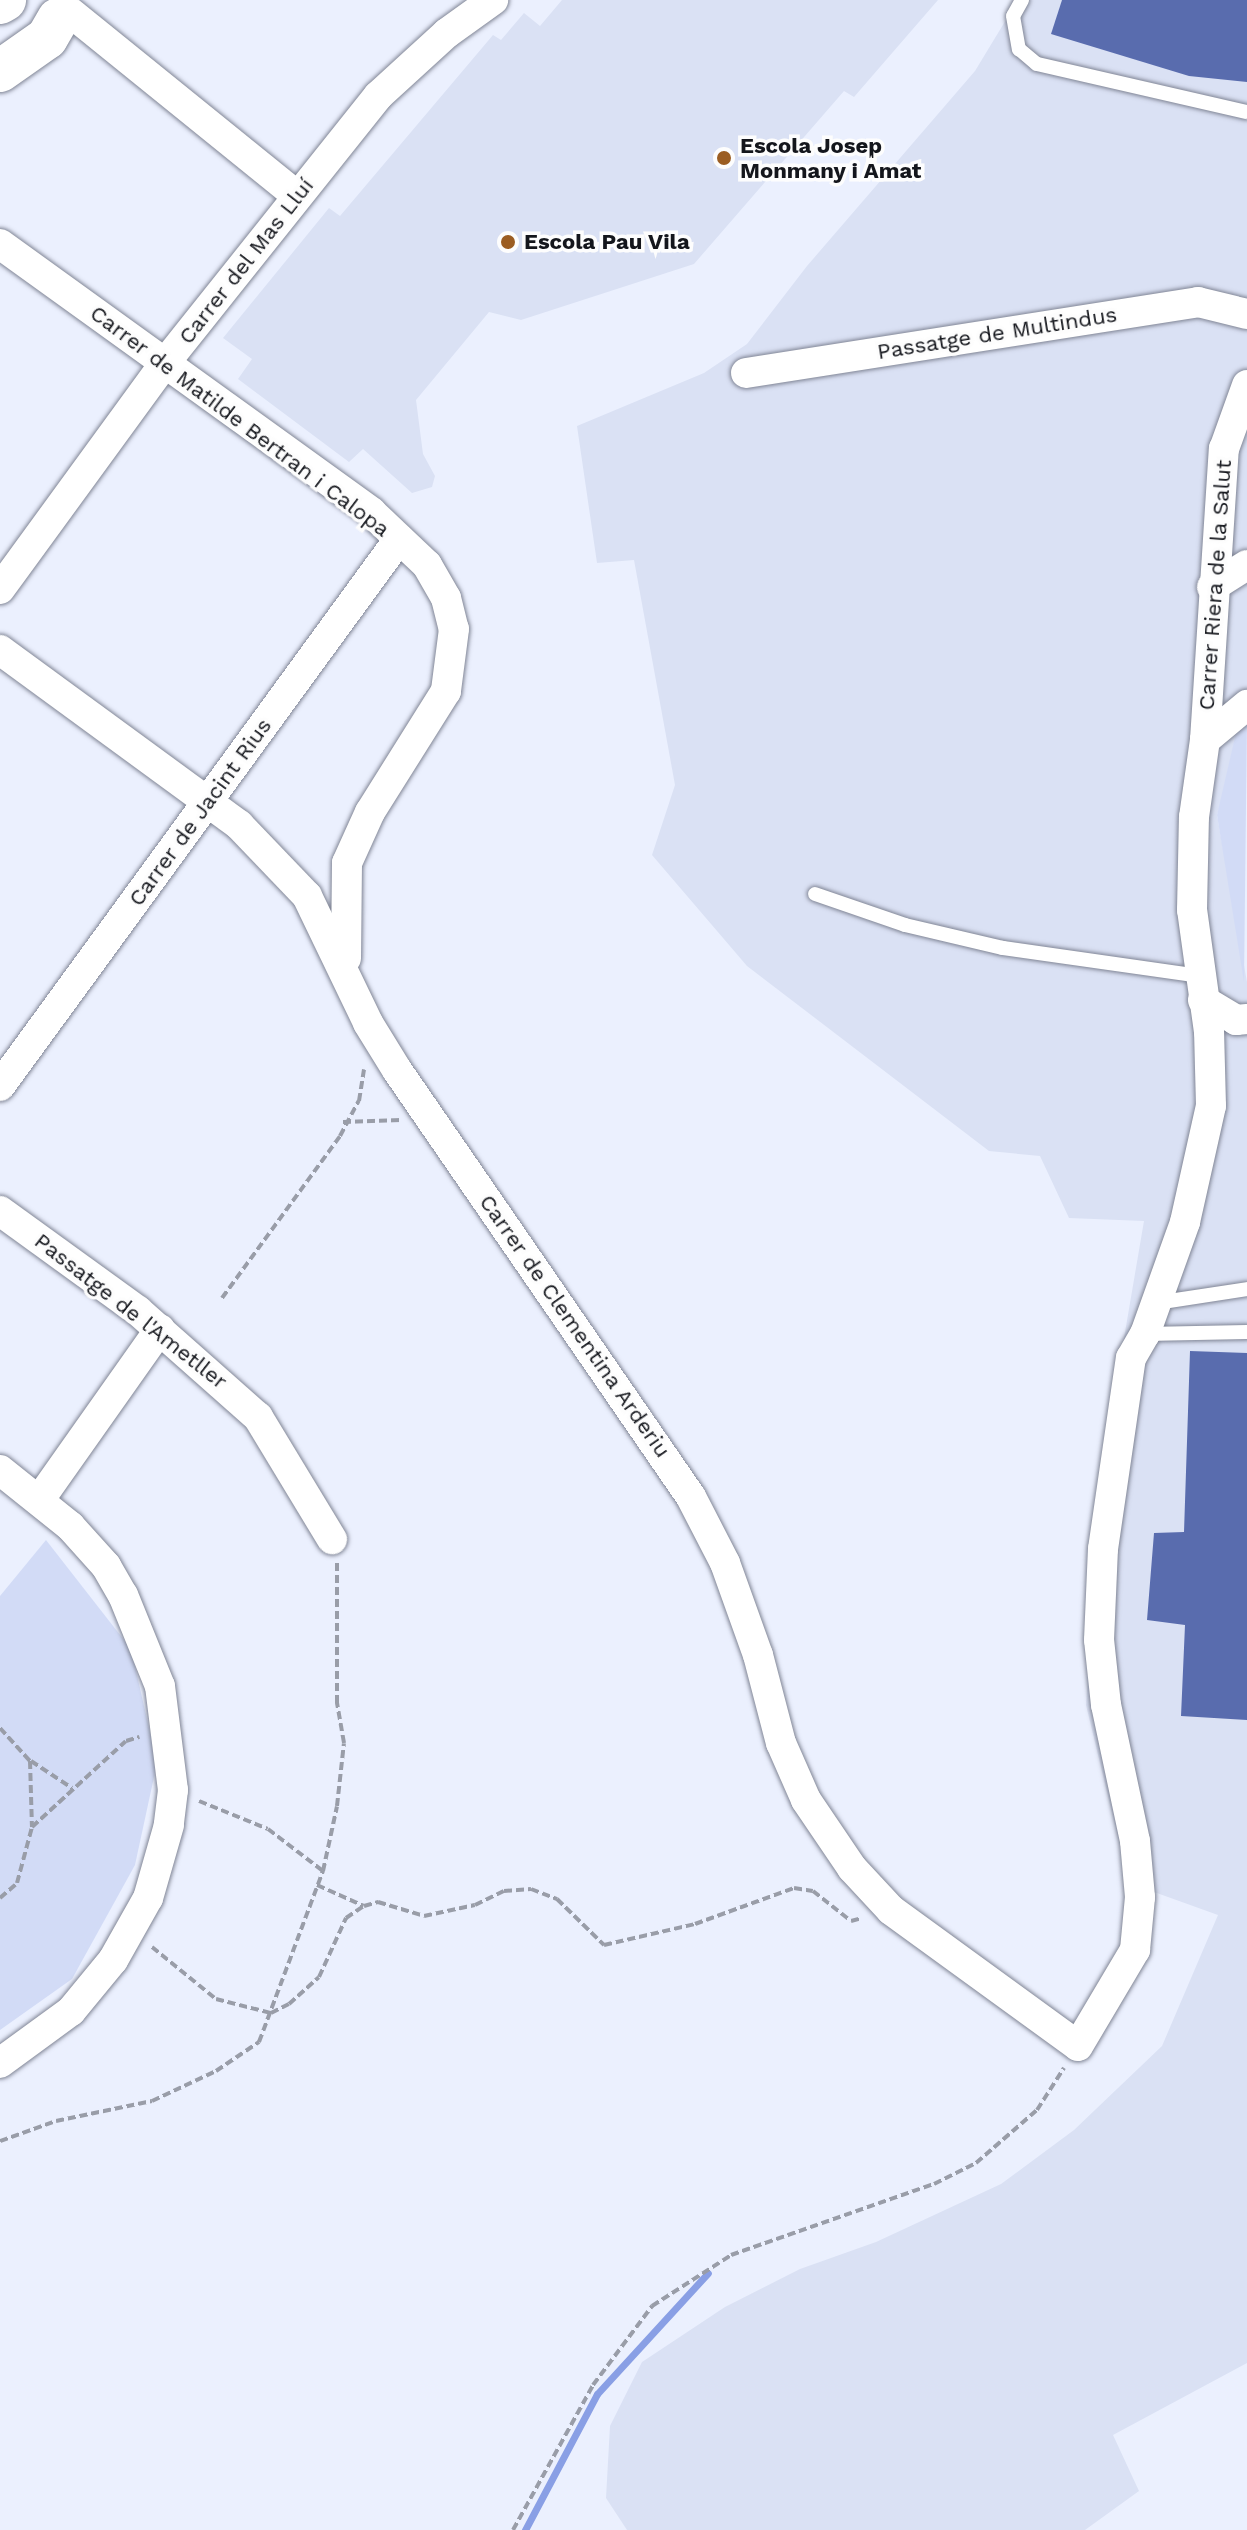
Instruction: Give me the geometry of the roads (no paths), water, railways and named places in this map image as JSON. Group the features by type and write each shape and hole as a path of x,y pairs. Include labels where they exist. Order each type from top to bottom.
{"street":[{"name":"Carrer del Mas Lluí","path":"0,589 165,363 378,96 447,33 493,0"},
{"path":"0,71 47,38 59,8 297,196"},
{"name":"Carrer de Matilde Bertran i Calopa","path":"0,244 371,512 427,565 446,598 454,629 454,663 433,720 370,812 347,863 343,902 347,976"},
{"name":"Passatge de Multindus","path":"746,373 1198,302 1247,314"},
{"name":"Carrer Riera de la Salut","path":"1078,2046 1135,1950 1135,1841 1106,1705 1099,1640 1103,1549 1131,1358 1145,1334 1185,1222 1211,1106 1192,910 1194,832 1226,721 1212,587 1224,449 1247,385"},
{"name":"Carrer de Jacint Rius","path":"3,1075 399,539"},
{"path":"1212,587 1247,565"},
{"name":"Carrer de Clementina Arderiu","path":"0,650 208,801 281,863 307,896 368,1023 422,1107 691,1497 725,1563 758,1655 781,1743 806,1800 852,1868 891,1910 1078,2046"},
{"path":"1201,988 1236,1020 1247,1019"},
{"name":"Passatge de l'Ametller","path":"0,1211 160,1329 258,1417 332,1539"},
{"path":"40,1499 160,1329"},
{"path":"0,1470 40,1499 106,1566 137,1625 160,1686 173,1790 156,1873 131,1931 71,2011 0,2063"}],"lane":[{"path":"1022,0 1013,16 1019,49 1037,64 1247,112"},
{"path":"815,894 905,925 1201,988"},
{"path":"1156,1303 1247,1289"},
{"path":"1145,1334 1247,1332"}],"waterway":[{"path":"525,2530 597,2394 708,2273"}],"place":[{"name":"Escola Josep Monmany i Amat","path":"724,158"},
{"name":"Escola Pau Vila","path":"508,242"}]}
